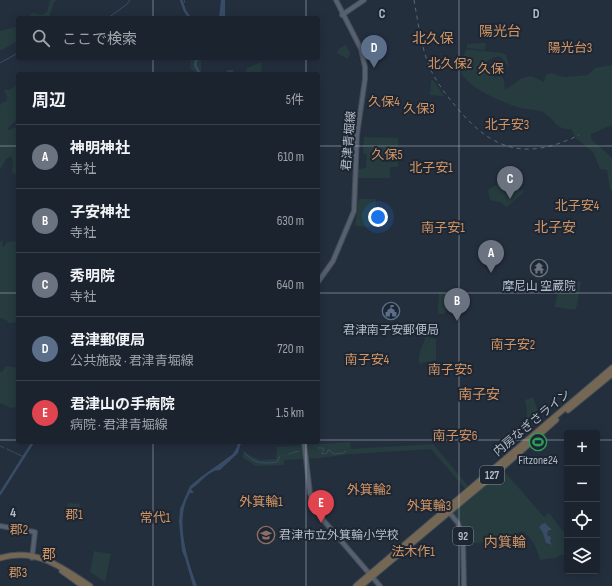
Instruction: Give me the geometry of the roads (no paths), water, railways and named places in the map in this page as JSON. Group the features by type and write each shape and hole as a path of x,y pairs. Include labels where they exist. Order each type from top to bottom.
{"highway":[{"name":"内房なぎさライン","path":"448,510 612,368"},
{"name":"内房なぎさライン","path":"356,586 612,374"},
{"path":"0,559 18,554 52,562 90,586"},
{"path":"32,557 51,564 83,586"},
{"name":"内房なぎさライン","path":"361,586 370,575"}],"main road":[{"name":"君津青堀線","path":"320,277 329,264 352,214 354,204 356,135 363,88 363,70 358,48 335,0"},
{"path":"342,14 364,0"},
{"path":"305,444 310,493 315,508 324,521 380,586"},
{"name":"92","path":"448,510 459,525 463,538 464,586"},
{"path":"0,526 35,532 32,557"}],"water":[{"path":"221,0 225,0 225,16 219,16"},
{"path":"238,444 241,444 238,453 220,470 212,472 191,489 194,493 190,493 185,503 183,515 184,539 189,564 197,586 193,586 182,551 179,522 180,509 190,486 233,454"},
{"path":"545,523 552,530 549,530 547,533 548,536 551,537 550,542 553,545 546,543 543,533 539,527"}],"waterway":[{"path":"111,16 126,5 130,0"},
{"path":"181,0 189,16"},
{"path":"182,3 185,2 184,0"},
{"path":"0,63 16,54"},
{"path":"196,60 195,65 199,72"},
{"path":"227,71 233,71"},
{"path":"0,494 32,444"},
{"path":"0,446 4,448"},
{"path":"318,448 323,448 324,450 321,453 324,454 327,453 328,450 333,454 343,453 346,451"},
{"path":"7,449 24,457"},
{"path":"289,454 299,451"},
{"path":"244,452 251,459 263,463 277,462 280,456"}],"railway":[{"path":"414,0 426,58 435,78 449,99 471,123 485,135 499,143 513,148 528,149 544,148 561,143 579,135"}],"place":[{"name":"君津郵便局","path":"374,68"},
{"name":"秀明院","path":"510,199"},
{"name":"摩尼山 空蔵院","path":"539,268"},
{"name":"神明神社","path":"491,273"},
{"name":"君津南子安郵便局","path":"391,311"},
{"name":"子安神社","path":"457,321"},
{"name":"Fitzone24","path":"538,442"},
{"name":"君津山の手病院","path":"321,523"},
{"name":"君津市立外箕輪小学校","path":"266,535"}],"district":[{"name":"陽光台","path":"500,31"},
{"name":"北久保","path":"433,38"},
{"name":"陽光台3","path":"570,48"},
{"name":"北久保2","path":"450,64"},
{"name":"久保","path":"491,69"},
{"name":"久保4","path":"384,102"},
{"name":"久保3","path":"419,109"},
{"name":"北子安3","path":"507,125"},
{"name":"久保5","path":"387,155"},
{"name":"北子安1","path":"431,168"},
{"name":"北子安4","path":"577,206"},
{"name":"北子安","path":"555,227"},
{"name":"南子安1","path":"443,228"},
{"name":"南子安2","path":"513,345"},
{"name":"南子安4","path":"367,360"},
{"name":"南子安5","path":"450,370"},
{"name":"南子安","path":"479,394"},
{"name":"南子安6","path":"455,436"},
{"name":"外箕輪2","path":"369,490"},
{"name":"外箕輪1","path":"261,502"},
{"name":"外箕輪3","path":"429,506"},
{"name":"郡1","path":"74,515"},
{"name":"常代1","path":"155,518"},
{"name":"郡2","path":"19,530"},
{"name":"内箕輪","path":"505,542"},
{"name":"法木作1","path":"413,552"},
{"name":"郡","path":"49,554"},
{"name":"郡3","path":"18,573"}]}
